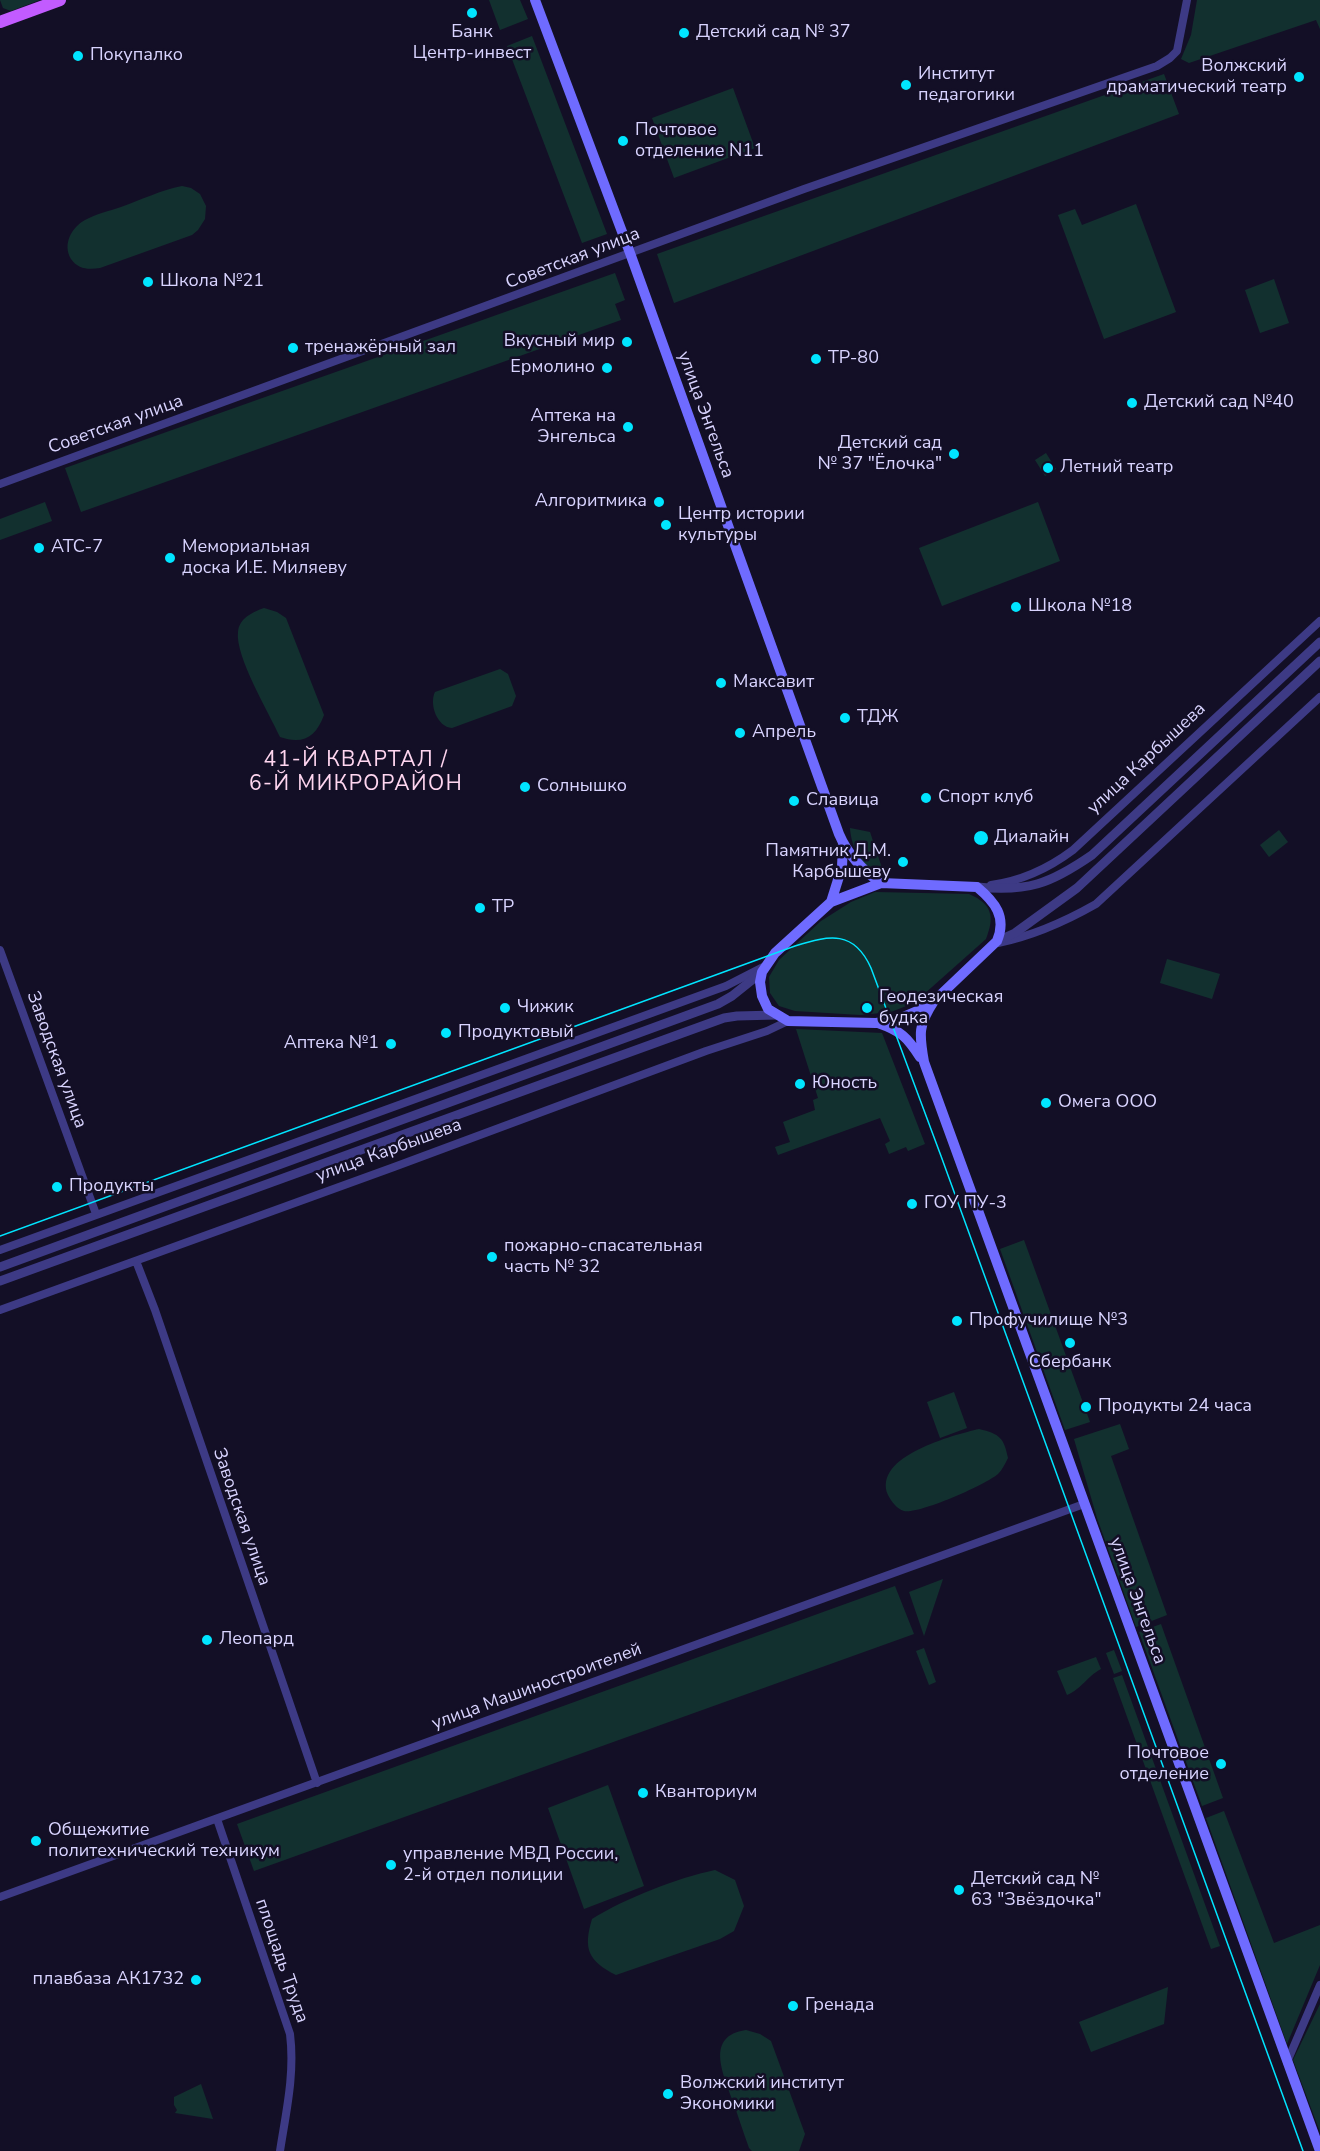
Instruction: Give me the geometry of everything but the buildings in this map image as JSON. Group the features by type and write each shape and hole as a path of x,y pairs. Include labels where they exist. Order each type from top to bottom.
{"main road":[{"path":"0,22 60,0"},
{"name":"улица Энгельса","path":"535,0 630,253 843,843 854,860 881,883"},
{"path":"0,10 15,17"},
{"name":"улица Энгельса","path":"831,902 842,867 843,843"},
{"name":"улица Карбышева","path":"764,968 775,953 831,902 881,883 977,887"},
{"path":"977,887 997,906 1002,921 1001,933 996,943"},
{"name":"улица Карбышева","path":"776,1015 788,1021 876,1023 896,1020 934,1001 996,943"},
{"path":"764,968 760,982 762,996 768,1009 776,1015"},
{"name":"улица Энгельса","path":"934,1001 923,1017 921,1026 924,1062 1320,2151"},
{"name":"улица Энгельса","path":"876,1023 903,1035 924,1062"}],"street":[{"name":"Советская улица","path":"0,484 905,153 1157,66 1177,51 1187,0"},
{"name":"улица Карбышева","path":"977,887 1005,883 1055,864 1073,850 1320,621"},
{"name":"улица Карбышева","path":"977,887 1008,890 1039,884 1066,873 1092,855 1320,642"},
{"name":"улица Карбышева","path":"996,943 1015,933 1077,888 1320,661"},
{"path":"996,943 1016,940 1096,904 1320,697"},
{"name":"Заводская улица","path":"0,950 96,1215"},
{"name":"улица Карбышева","path":"0,1250 715,990 764,968"},
{"name":"улица Карбышева","path":"0,1267 718,1004 732,996 764,968"},
{"name":"улица Карбышева","path":"0,1281 724,1018 776,1015"},
{"name":"улица Карбышева","path":"0,1310 706,1051 767,1031 788,1021"},
{"name":"Заводская улица","path":"136,1261 155,1310 317,1783"},
{"name":"улица Машиностроителей","path":"0,1897 1084,1504"},
{"name":"площадь Труда","path":"217,1819 290,2034 292,2062 290,2095 280,2151"},
{"path":"1287,2062 1320,1985"}],"green space":[{"path":"0,0 40,0 11,11 3,8"},
{"path":"489,0 520,0 528,19 500,30"},
{"path":"1197,0 1320,0 1320,29 1316,20 1189,63 1181,59 1191,35"},
{"path":"532,36 607,234 582,243 507,46"},
{"path":"1164,74 1179,114 674,303 657,254"},
{"path":"733,88 755,148 674,178 652,118"},
{"path":"182,186 191,188 200,194 206,206 205,219 192,235 100,268 84,268 71,259 68,253 68,242 72,231 80,223 98,214"},
{"path":"1136,204 1176,312 1104,339 1058,215 1075,209 1082,225"},
{"path":"615,273 625,300 615,304 621,320 81,512 65,468"},
{"path":"1274,279 1289,323 1260,333 1245,290"},
{"path":"1046,453 1056,469 1045,476 1035,460"},
{"path":"45,502 52,521 0,540 0,519"},
{"path":"1038,502 1060,561 942,606 919,548"},
{"path":"264,608 286,618 324,715 313,734 302,739 280,737 247,669 238,642 239,627 244,619"},
{"path":"500,669 508,674 516,696 512,706 452,728 442,724 434,708 435,692"},
{"path":"850,828 870,832 884,874 864,864 853,843"},
{"path":"1279,830 1288,842 1269,857 1260,845"},
{"path":"875,892 969,894 983,902 990,912 986,939 914,1003 891,1012 860,1015 795,1011 779,1006 770,993 769,977 779,960 821,921 851,902"},
{"path":"1167,959 1220,974 1212,999 1160,983"},
{"path":"796,1029 882,1033 925,1144 908,1151 906,1147 889,1154 885,1144 890,1141 880,1118 778,1155 775,1147 790,1142 783,1122 815,1110 813,1100 818,1098"},
{"path":"1024,1240 1090,1422 1065,1430 1000,1249"},
{"path":"954,1392 967,1428 940,1438 927,1402"},
{"path":"1120,1424 1129,1449 1111,1456 1167,1615 1136,1627 1097,1518 1074,1439"},
{"path":"979,1429 996,1435 1003,1441 1008,1458 998,1474 967,1491 924,1508 904,1511 894,1505 888,1495 886,1481 892,1469 903,1459 935,1442"},
{"path":"943,1579 924,1636 909,1592"},
{"path":"895,1586 914,1634 254,1871 237,1824"},
{"path":"1161,1624 1223,1798 1202,1806 1139,1632"},
{"path":"924,1648 936,1682 929,1685 916,1651"},
{"path":"1114,1650 1122,1671 1114,1674 1106,1653"},
{"path":"1096,1657 1101,1669 1067,1695 1057,1671"},
{"path":"1122,1675 1220,1946 1211,1949 1113,1678"},
{"path":"608,1785 644,1886 584,1909 548,1808"},
{"path":"1224,1811 1274,1943 1320,1925 1320,1965 1287,2044 1206,1818"},
{"path":"715,1870 735,1880 744,1906 734,1931 720,1939 616,1975 599,1965 594,1959 588,1946 592,1919 652,1890"},
{"path":"1168,1987 1164,2024 1091,2052 1079,2022"},
{"path":"1320,2004 1320,2132 1293,2060"},
{"path":"746,2030 760,2034 771,2041 805,2134 799,2151 752,2151 749,2148 720,2057 725,2040 733,2034"},
{"path":"201,2084 213,2119 175,2113 177,2110 174,2097"}],"tram line":[{"path":"0,1236 795,946 819,939 849,941 857,947 871,968 1303,2151"}],"place":[{"name":"Банк Центр-инвест","path":"472,13"},
{"name":"Детский сад № 37","path":"684,33"},
{"name":"Покупалко","path":"78,56"},
{"name":"Волжский драматический театр","path":"1299,77"},
{"name":"Институт педагогики","path":"906,85"},
{"name":"Почтовое отделение N11","path":"623,141"},
{"name":"Школа №21","path":"148,282"},
{"name":"Вкусный мир","path":"627,342"},
{"name":"тренажёрный зал","path":"293,348"},
{"name":"ТР-80","path":"816,359"},
{"name":"Ермолино","path":"607,368"},
{"name":"Детский сад №40","path":"1132,403"},
{"name":"Аптека на Энгельса","path":"628,427"},
{"name":"Детский сад № 37 \"Ёлочка\"","path":"954,454"},
{"name":"Летний театр","path":"1048,468"},
{"name":"Алгоритмика","path":"659,502"},
{"name":"Центр истории культуры","path":"666,525"},
{"name":"АТС-7","path":"39,548"},
{"name":"Мемориальная доска И.Е. Миляеву","path":"170,558"},
{"name":"Школа №18","path":"1016,607"},
{"name":"Максавит","path":"721,683"},
{"name":"ТДЖ","path":"845,718"},
{"name":"Апрель","path":"740,733"},
{"name":"Солнышко","path":"525,787"},
{"name":"Спорт клуб","path":"926,798"},
{"name":"Славица","path":"794,801"},
{"name":"Диалайн","path":"981,838"},
{"name":"Памятник Д.М. Карбышеву","path":"903,862"},
{"name":"ТР","path":"480,908"},
{"name":"Чижик","path":"505,1008"},
{"name":"Геодезическая будка","path":"867,1008"},
{"name":"Продуктовый","path":"446,1033"},
{"name":"Аптека №1","path":"391,1044"},
{"name":"Юность","path":"800,1084"},
{"name":"Омега ООО","path":"1046,1103"},
{"name":"Продукты","path":"57,1187"},
{"name":"ГОУ ПУ-3","path":"912,1204"},
{"name":"пожарно-спасательная часть № 32","path":"492,1257"},
{"name":"Профучилище №3","path":"957,1321"},
{"name":"Сбербанк","path":"1070,1343"},
{"name":"Продукты 24 часа","path":"1086,1407"},
{"name":"Леопард","path":"207,1640"},
{"name":"Почтовое отделение","path":"1221,1764"},
{"name":"Кванториум","path":"643,1793"},
{"name":"Общежитие политехнический техникум","path":"36,1841"},
{"name":"управление МВД России, 2-й отдел полиции","path":"391,1865"},
{"name":"Детский сад № 63 \"Звёздочка\"","path":"959,1890"},
{"name":"плавбаза АК1732","path":"196,1980"},
{"name":"Гренада","path":"793,2006"},
{"name":"Волжский институт Экономики","path":"668,2094"}],"district":[{"name":"41-Й КВАРТАЛ / 6-Й МИКРОРАЙОН","path":"356,773"}]}
